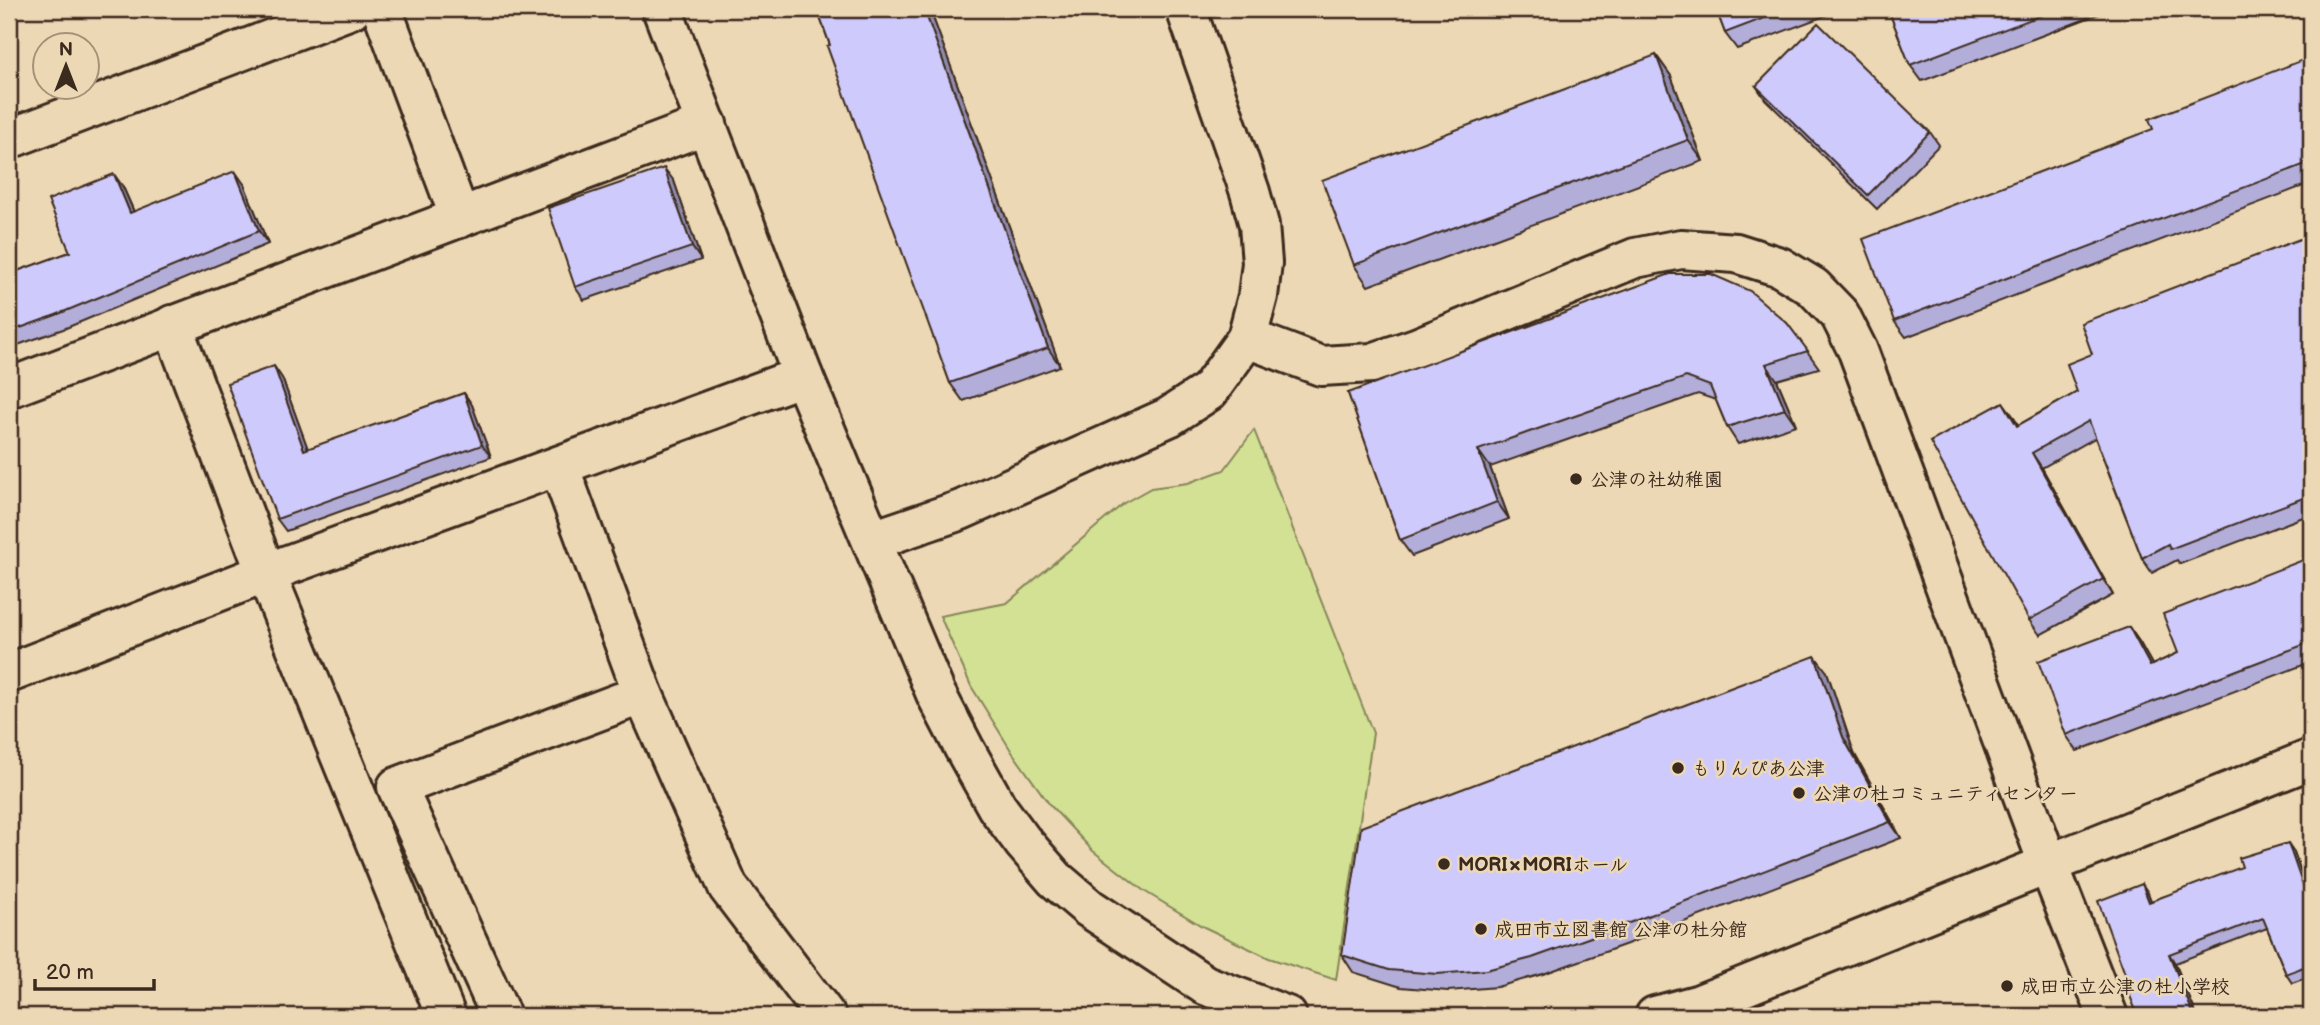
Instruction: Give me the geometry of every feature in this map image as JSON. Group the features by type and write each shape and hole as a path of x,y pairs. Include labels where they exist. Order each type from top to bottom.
{"street":[{"path":"9,139 351,9"},
{"path":"382,9 460,218"},
{"path":"662,9 803,376 936,694 997,807 1055,879 1099,915 1205,985 1287,1016"},
{"path":"873,540 961,510 1169,417 1209,391 1247,338 1258,296 1262,263 1259,225 1186,9"},
{"path":"9,388 707,124"},
{"path":"1247,338 1321,366 1372,363 1416,348 1635,258 1681,249 1735,253 1780,267 1813,287 1840,314 1858,351 2048,863 2108,1016"},
{"path":"172,325 266,573 446,1016"},
{"path":"9,673 266,573 803,376"},
{"path":"559,466 643,694 728,887 826,1016"},
{"path":"501,1016 397,787 643,694"},
{"path":"1655,1016 1700,1004 2311,759"}],"green space":[{"path":"1254,430 1373,733 1336,980 1269,958 1202,926 1144,891 1093,851 1050,805 1012,752 971,686 940,616 1007,603 1124,503 1151,488 1188,483 1224,470"}],"building":[{"path":"817,9 924,9 1048,348 950,383 827,46 830,45"},
{"path":"1716,9 1788,9 1725,33"},
{"path":"1888,9 2058,9 1910,65"},
{"path":"1818,23 1930,132 1868,195 1756,86"},
{"path":"1656,55 1688,140 1354,265 1322,180"},
{"path":"2311,57 2311,162 1894,321 1863,239 2153,129 2149,119"},
{"path":"664,168 692,247 575,287 548,208"},
{"path":"235,171 259,231 9,332 9,274 70,252 48,200 114,174 130,213"},
{"path":"2305,237 2311,252 2311,495 2170,549 2168,544 2142,558 2089,421 2032,453 2103,579 2029,620 1930,442 2003,402 2017,426 2077,392 2067,364 2092,354 2081,323"},
{"path":"1670,274 1711,274 1750,291 1787,323 1808,351 1766,364 1785,409 1727,427 1710,386 1686,377 1478,450 1497,502 1400,540 1348,393"},
{"path":"274,366 304,450 464,393 482,445 277,519 227,383"},
{"path":"2311,557 2311,642 2066,735 2038,661 2129,627 2150,666 2178,653 2163,614"},
{"path":"1815,656 1843,737 1890,822 1616,928 1532,958 1486,970 1437,974 1389,970 1342,955 1361,827"},
{"path":"2288,843 2304,889 2311,887 2311,964 2286,974 2263,918 2169,954 2194,1016 2138,1016 2098,901 2142,884 2149,902 2242,867 2239,858"}],"place":[{"name":"公津の社幼稚園","path":"1576,479"},
{"name":"もりんぴあ公津","path":"1678,768"},
{"name":"公津の杜コミュニティセンター","path":"1799,793"},
{"name":"MORI×MORIホール","path":"1444,864"},
{"name":"成田市立図書館 公津の杜分館","path":"1481,929"},
{"name":"成田市立公津の杜小学校","path":"2007,986"}]}
